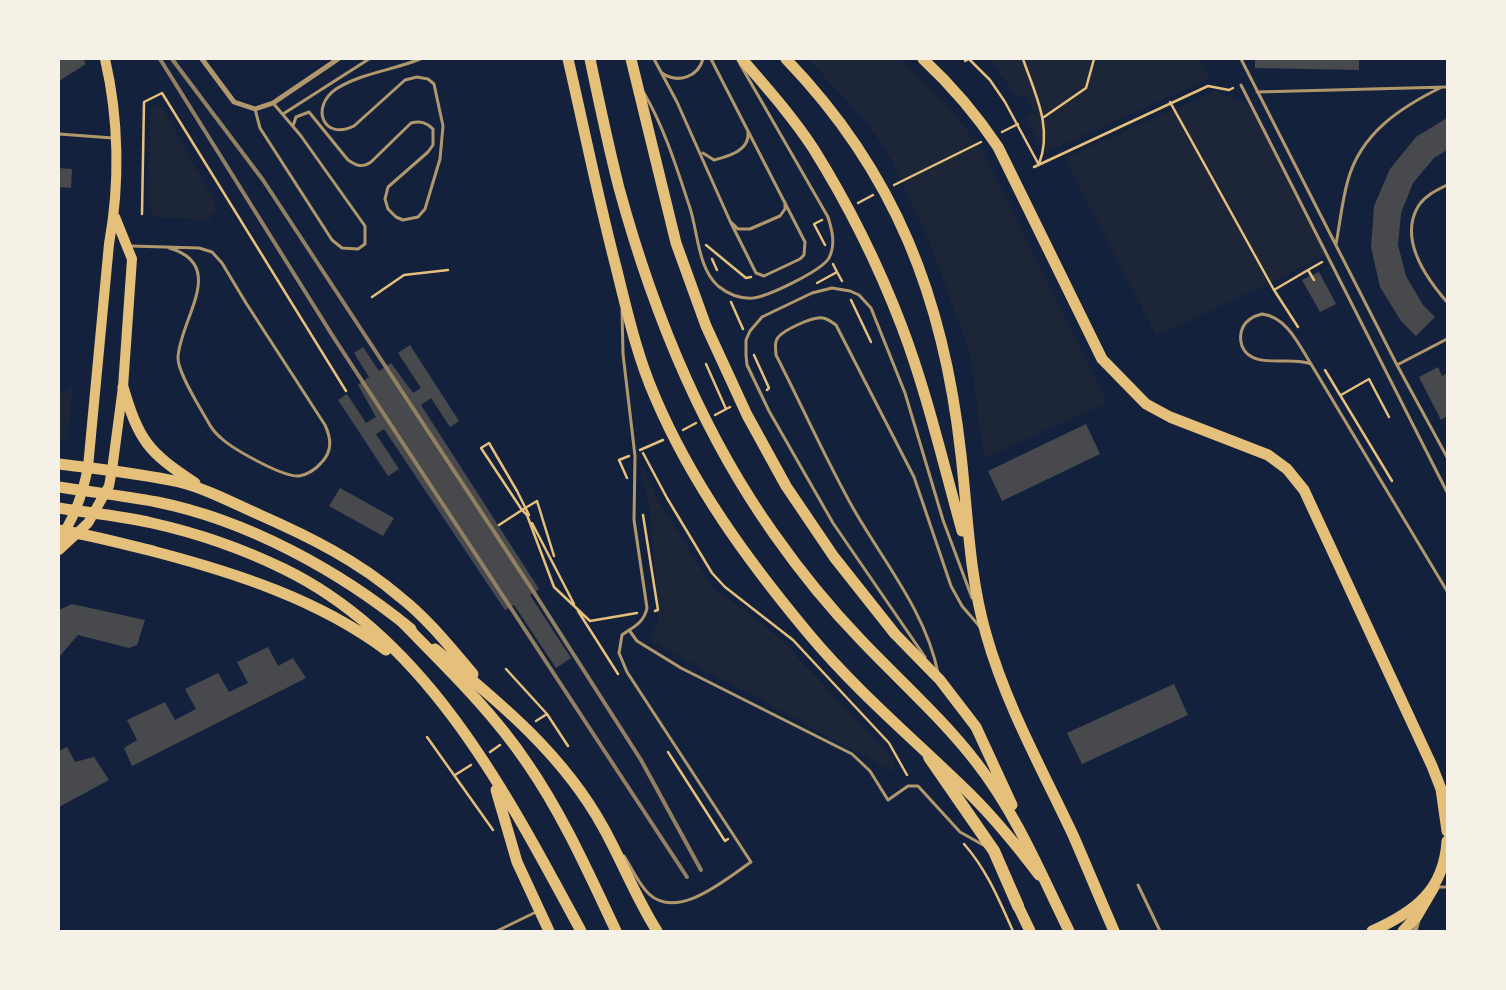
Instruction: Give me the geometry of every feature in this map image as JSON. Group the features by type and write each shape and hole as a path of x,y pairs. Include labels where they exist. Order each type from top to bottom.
{"highway":[{"path":"929,757 994,851 1018,906"}],"main road":[{"path":"61,533 79,502 88,467 109,244 114,214 116,138 110,78 105,59"},
{"path":"568,59 623,297 643,367 681,451 719,515 752,563 809,634 868,698 971,795 1019,848 1048,887"},
{"path":"590,59 618,185 645,271 671,341 724,453 756,507 802,570 859,638 976,762 997,792 1032,853"},
{"path":"631,59 638,81 676,243 706,326 747,415 786,486 819,536 895,634 940,680 976,727 1069,931"},
{"path":"742,59 792,118 812,147 854,219 895,310 916,369 970,559 986,634 1024,736 1073,835 1114,931"},
{"path":"786,59 846,130 883,186 916,254 930,294 948,367 962,455 970,559"},
{"path":"923,59 940,75 979,119 998,147 1102,358 1146,404 1170,417 1268,455 1288,469 1304,490 1432,766 1441,789 1447,831"},
{"path":"59,550 79,533 101,503 109,486 112,470 123,387 132,259 128,246 119,231 114,214"},
{"path":"123,387 132,418 141,437 149,448 174,469 207,490 320,542 377,578 423,618 496,700 560,764 603,826 657,931"},
{"path":"59,464 112,470 180,482 207,490"},
{"path":"59,488 158,502 252,533 298,554 372,600 403,623 496,700"},
{"path":"59,508 152,523 240,551 284,570 321,590 352,612 417,674 441,703 492,776 521,823 581,931"},
{"path":"61,533 79,533 206,565 261,583 381,646 417,674"},
{"path":"403,623 483,707 527,762 579,854 616,931"},
{"path":"492,776 518,862 549,931"},
{"path":"1402,931 1426,901 1434,887 1441,871 1447,841"},
{"path":"1372,931 1416,907 1434,887"},
{"path":"1018,906 1028,931"}],"street":[{"path":"202,59 234,102 255,109 273,103 338,59"},
{"path":"932,59 940,75"},
{"path":"1415,931 1426,901"}],"lane":[{"path":"283,114 369,59"},
{"path":"293,126 296,117 309,112 348,160 357,166 364,166 371,162 410,124 419,121 428,124 433,129 433,145 428,152 388,187 385,199 388,209 396,217 410,220 418,217 425,209 440,159 443,142 443,126 434,84 428,79 417,77 405,80 354,126 344,131 333,130 326,124 322,116 322,106 327,97 348,84 420,59"},
{"path":"654,59 698,147 753,269 759,275 769,274 804,255 806,242 711,59"},
{"path":"660,71 675,79 684,78 699,69 703,59"},
{"path":"638,81 659,119 691,211 704,264 710,276 727,293 738,297 755,298 823,265 832,247 833,236 828,217 737,59"},
{"path":"1241,59 1397,365 1447,457"},
{"path":"1241,85 1330,257 1447,492"},
{"path":"1336,245 1348,181 1355,160 1368,140 1384,124 1412,102 1442,87"},
{"path":"1257,92 1447,87"},
{"path":"255,109 260,128 332,240 342,248 358,250 365,244 365,226 293,126 273,103"},
{"path":"698,147 705,156 714,160 719,159 747,145 748,128"},
{"path":"59,134 116,138"},
{"path":"1447,185 1431,194 1419,205 1413,222 1413,244 1420,265 1447,302"},
{"path":"730,221 738,229 750,229 780,216 785,208 785,200"},
{"path":"109,244 199,248 212,252 222,263 325,424 331,439 329,451 325,460 310,472 300,476 288,474 267,466 221,438 211,427 184,377 178,361 184,328 199,292 198,273 192,260 179,251 169,248"},
{"path":"940,680 833,524 769,411 747,365 746,355 746,340 750,331 762,318 812,293 832,288 850,290 859,295 871,308 905,393 943,520 986,634"},
{"path":"603,826 644,888 655,899 664,903 682,903 693,899 751,862 621,661 618,643 622,635 638,624 645,616 647,608 634,520 635,456 622,354 623,297"},
{"path":"1310,364 1302,360 1262,361 1254,359 1243,348 1241,333 1243,326 1255,316 1270,315 1277,318 1292,333 1447,590"},
{"path":"940,680 935,656 916,612 853,508 776,355 777,339 782,333 812,319 821,317 829,319 836,325 914,477 951,586 962,606 986,634"},
{"path":"1397,365 1447,339"},
{"path":"629,630 637,641 681,668 818,735 852,754 870,771 888,800 908,786 918,786 960,832 994,851"},
{"path":"1138,885 1160,931"},
{"path":"1434,887 1447,887"},
{"path":"497,931 539,911"}],"path":[{"path":"965,61 969,59 990,80 1005,102 1039,165"},
{"path":"1023,59 1044,117 1045,149 1039,165"},
{"path":"1044,117 1086,88 1094,59"},
{"path":"1034,167 1170,102 1208,86 1229,90 1241,85"},
{"path":"142,214 144,102 162,93 346,391"},
{"path":"1170,102 1274,290 1330,257"},
{"path":"705,244 746,278 759,275"},
{"path":"372,297 404,275 448,270"},
{"path":"1308,270 1314,280"},
{"path":"837,272 846,289"},
{"path":"850,298 871,342"},
{"path":"706,364 726,409"},
{"path":"1341,395 1369,379 1389,417"},
{"path":"554,556 537,501 522,510 481,448 489,443 517,491 545,552 554,556"},
{"path":"641,450 666,498 712,572 725,587 793,640 889,743 907,775"},
{"path":"506,669 547,714 568,746"},
{"path":"427,737 492,830"},
{"path":"958,838 976,857 990,880 1013,931"}],"shaded area":[{"path":"808,59 900,59 949,107 983,151 1107,403 984,458 970,353 929,241 891,159 868,124"},
{"path":"990,59 1200,59 1209,79 1044,153 1025,116 1033,112 1025,95 1017,98"},
{"path":"1215,91 1245,104 1252,111 1325,255 1264,286 1156,336 1065,158"},
{"path":"153,104 162,107 215,202 216,209 209,220 156,217 147,207 151,108"},
{"path":"73,386 67,439 59,438 59,395"},
{"path":"641,466 661,505 713,588 763,624 783,642 892,758 896,773 649,640 659,620 650,510"}],"building":[{"path":"59,59 83,59 86,64 59,81"},
{"path":"1255,59 1359,59 1359,70 1255,68"},
{"path":"1447,118 1447,150 1434,158 1413,183 1401,213 1398,245 1406,276 1423,305 1435,317 1416,336 1401,321 1380,287 1371,247 1374,206 1390,169 1416,137"},
{"path":"59,168 72,169 71,188 59,187"},
{"path":"1319,272 1336,304 1320,312 1302,280"},
{"path":"410,345 459,421 450,427 431,398 421,405 539,589 530,595 571,658 556,668 514,605 505,610 384,429 376,434 399,469 388,476 338,400 347,394 366,423 376,417 358,385 369,377 354,353 363,347 379,371 391,363 413,393 421,388 398,353"},
{"path":"1438,367 1442,376 1447,373 1447,416 1441,420 1419,377"},
{"path":"1086,424 1100,454 1002,501 988,471"},
{"path":"340,488 394,518 383,536 329,506"},
{"path":"72,604 145,620 137,645 129,648 78,635 59,657 59,610"},
{"path":"268,647 278,666 293,658 306,678 132,766 124,748 137,740 127,720 165,702 175,720 196,709 185,689 218,673 229,692 248,683 237,662"},
{"path":"1174,684 1188,715 1082,764 1067,733"},
{"path":"67,747 75,762 94,757 109,780 59,807 59,751"}],"railway":[{"path":"160,59 334,338 687,877"},
{"path":"172,59 263,180 535,594 641,760 701,870"}]}
